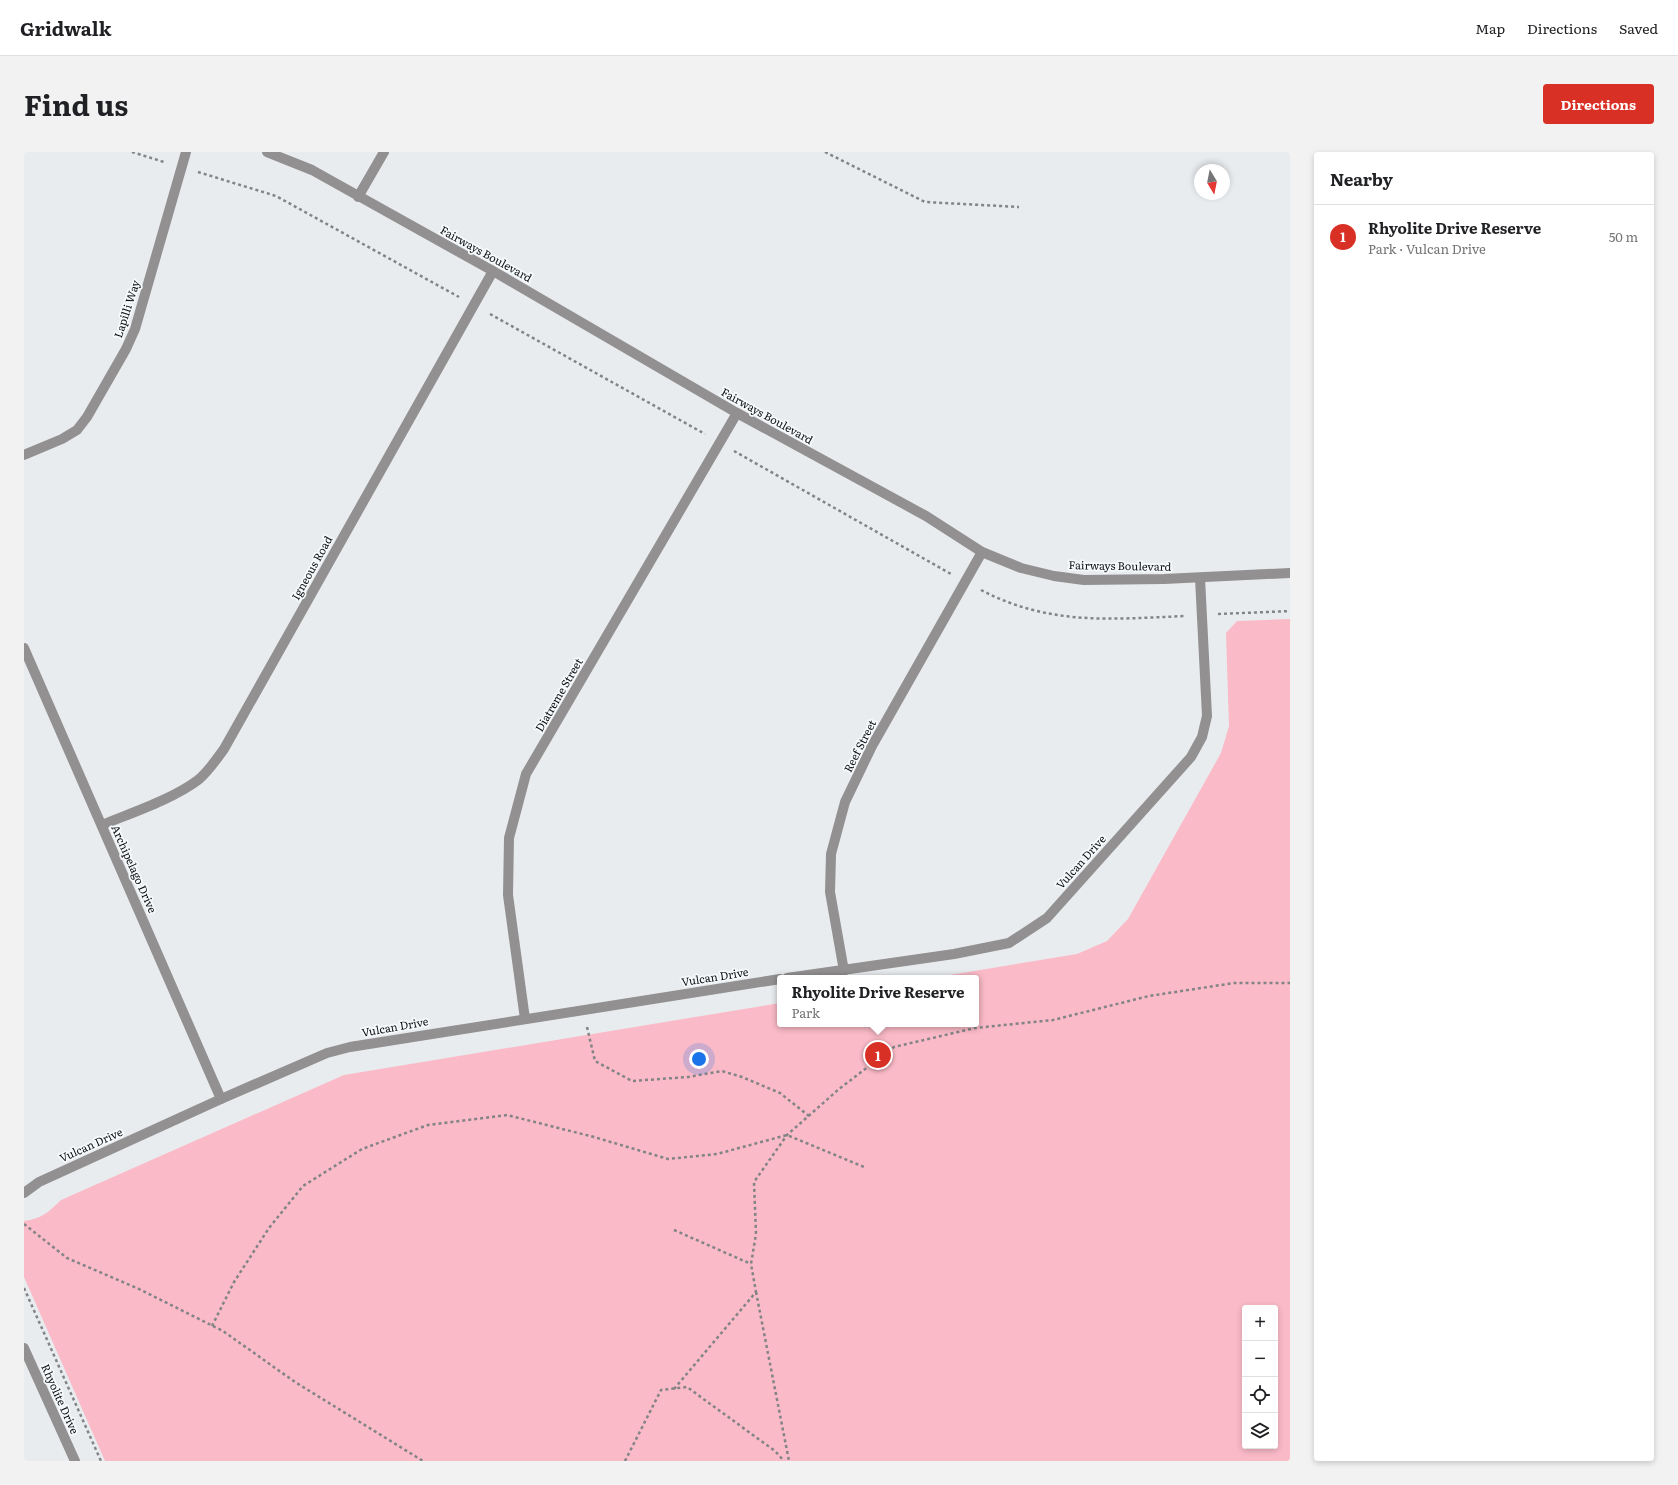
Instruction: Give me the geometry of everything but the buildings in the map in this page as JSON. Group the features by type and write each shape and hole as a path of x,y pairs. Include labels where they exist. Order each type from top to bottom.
{"street":[{"name":"Lapilli Way","path":"24,455 62,439 77,430 87,417 126,349 135,329 186,152"},
{"name":"Fairways Boulevard","path":"267,152 312,170 493,271 737,413 926,516 982,552 1021,568 1069,578 1120,580 1200,578 1290,573"},
{"path":"358,197 384,152"},
{"name":"Igneous Road","path":"102,825 179,792 198,780 210,768 224,749 493,271"},
{"name":"Diatreme Street","path":"525,1019 508,894 509,838 526,774 737,413"},
{"name":"Reef Street","path":"844,971 830,892 831,854 845,802 872,746 982,552"},
{"name":"Vulcan Drive","path":"811,975 954,954 1009,943 1047,918 1191,758 1202,737 1207,716 1200,578"},
{"name":"Archipelago Drive","path":"24,648 221,1099"},
{"name":"Vulcan Drive","path":"24,1193 38,1182 221,1099 327,1053 350,1047 777,979"},
{"name":"Vulcan Drive","path":"24,1184 38,1182"},
{"name":"Rhyolite Drive","path":"24,1348 75,1461"}],"path":[{"path":"132,152 276,196 996,598 1035,612 1067,617 1103,619 1290,611"},
{"path":"825,152 925,202 1019,207"},
{"path":"789,1461 751,1264 756,1234 754,1182 787,1135 839,1089 894,1047 975,1028 1053,1020 1149,996 1234,983 1290,983"},
{"path":"583,1010 595,1061 632,1081 688,1077 722,1071 742,1076 780,1092 809,1116"},
{"path":"212,1326 234,1282 268,1228 303,1186 362,1149 428,1125 507,1115 594,1137 668,1159 717,1154 787,1135 864,1167"},
{"path":"24,1224 67,1258 139,1288 223,1331 295,1382 423,1461"},
{"path":"674,1230 751,1264"},
{"path":"24,1288 101,1461"},
{"path":"674,1389 756,1292"},
{"path":"625,1461 661,1390 687,1387 776,1451 784,1461"}],"shaded area":[{"path":"1290,619 1290,1461 105,1461 24,1277 24,1221 35,1219 44,1214 61,1200 344,1075 777,1003 777,1027 979,1027 979,975 950,975 1077,954 1107,941 1128,919 1221,753 1229,726 1226,633 1237,621"}],"place":[{"name":"Rhyolite Drive Reserve","path":"878,1055"}]}
